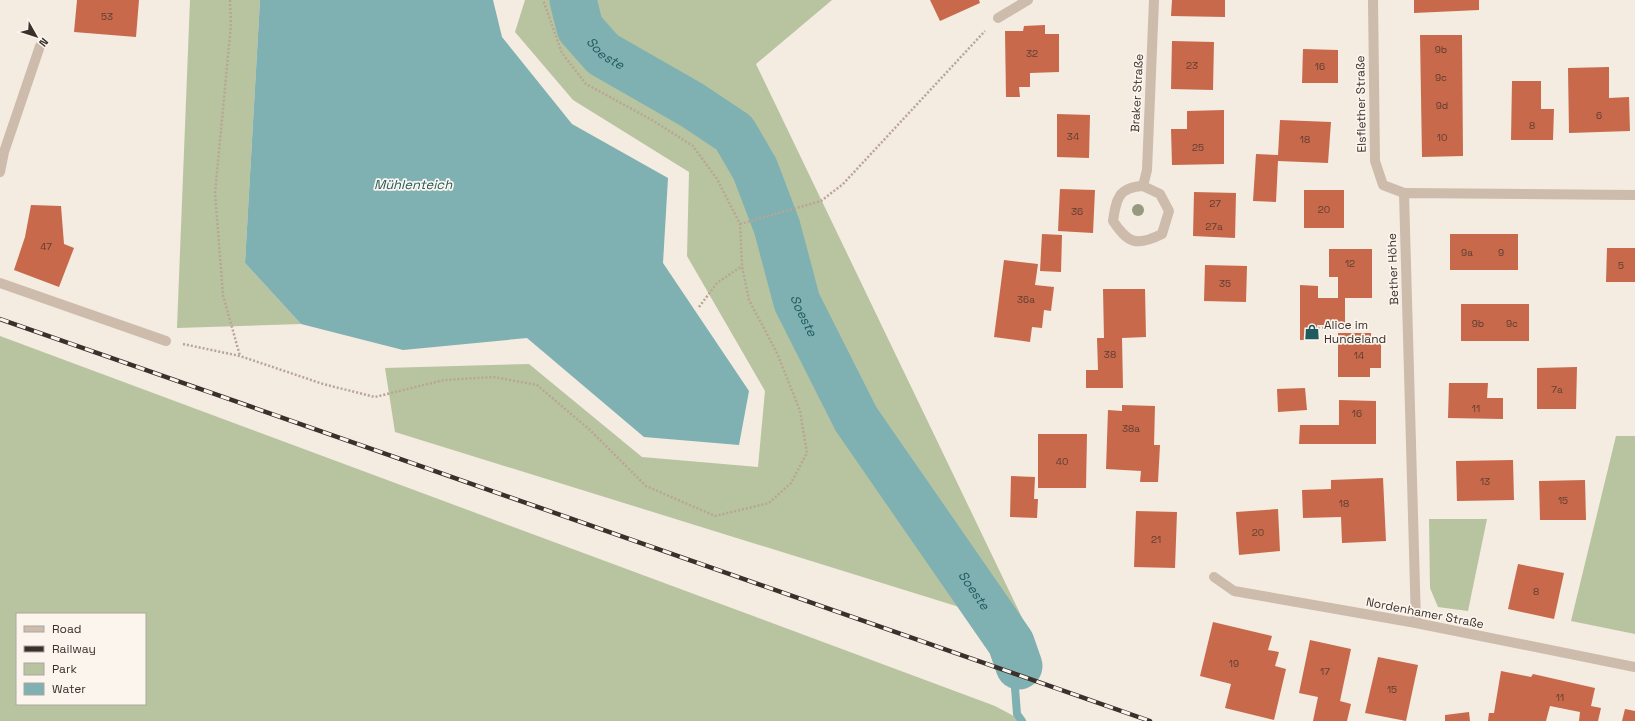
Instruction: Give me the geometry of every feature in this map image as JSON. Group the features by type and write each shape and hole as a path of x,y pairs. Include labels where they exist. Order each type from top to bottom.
{"street":[{"path":"998,18 1028,0"},
{"name":"Braker Straße","path":"1143,186 1147,170 1154,0"},
{"name":"Elsflether Straße","path":"1373,0 1375,160 1384,185 1404,193"},
{"path":"0,172 4,152 40,46"},
{"path":"1143,186 1160,194 1168,211 1162,234 1149,241 1133,241 1123,236 1113,221 1115,205 1120,194 1132,187 1143,186"},
{"path":"1404,193 1635,195"},
{"name":"Bether Höhe","path":"1404,193 1416,623"},
{"path":"0,283 166,341"},
{"name":"Nordenhamer Straße","path":"1214,577 1234,590 1416,623 1635,667"}],"path":[{"path":"230,0 231,24 215,193 223,295 240,356"},
{"path":"166,341 240,356 323,384 375,397 444,380 494,377 537,385 590,430 646,486 715,516 769,503 791,483 807,453 800,412 776,353 749,300 742,266 740,224 717,179 693,146 652,120 586,84 562,53 543,0"},
{"path":"740,224 821,201 843,184 998,18"},
{"path":"699,307 717,283 742,266"},
{"path":"1318,328 1344,328"}],"green space":[{"path":"190,0 260,0 245,263 301,324 177,328"},
{"path":"525,0 832,0 756,64 1027,628 395,432 385,368 529,364 642,457 758,467 765,391 687,256 689,172 573,100 515,32"},
{"path":"0,336 995,706 1023,721 0,721"},
{"path":"1616,436 1635,436 1635,634 1571,621"},
{"path":"1429,519 1487,519 1468,611 1438,607 1430,588"}],"water":[{"name":"Mühlenteich","path":"260,0 493,0 502,37 572,124 668,178 663,263 749,391 739,445 644,437 527,338 403,350 301,324 245,263"}],"building":[{"path":"77,0 139,0 136,37 74,32"},
{"path":"930,0 979,0 980,3 940,21"},
{"path":"1172,0 1225,0 1225,17 1171,16"},
{"path":"1414,0 1479,0 1479,10 1414,13"},
{"path":"1045,25 1045,34 1059,34 1059,72 1030,73 1030,87 1019,87 1020,97 1006,97 1005,31 1023,31 1024,26"},
{"path":"1420,35 1462,35 1463,156 1422,157"},
{"path":"1172,41 1214,42 1213,90 1171,89"},
{"path":"1303,49 1338,50 1338,83 1302,83"},
{"path":"1609,67 1609,98 1629,97 1630,131 1569,133 1568,68"},
{"path":"1512,81 1541,81 1541,109 1554,109 1553,140 1511,140"},
{"path":"1224,110 1224,164 1172,165 1171,129 1187,129 1187,111"},
{"path":"1057,114 1090,115 1089,158 1057,157"},
{"path":"1280,120 1331,122 1328,163 1278,161 1276,202 1253,201 1256,154 1278,155"},
{"path":"1060,189 1095,190 1093,233 1058,231"},
{"path":"1304,190 1344,190 1344,228 1304,228"},
{"path":"1194,192 1236,193 1235,238 1193,236"},
{"path":"31,205 61,206 64,244 74,248 59,287 14,270 25,237"},
{"path":"1042,234 1062,235 1061,272 1040,271"},
{"path":"1450,234 1518,234 1518,270 1450,270"},
{"path":"1607,248 1635,248 1635,282 1606,282"},
{"path":"1329,249 1372,249 1372,298 1345,298 1345,325 1317,325 1318,340 1300,340 1300,285 1318,286 1318,298 1338,298 1338,277 1329,277"},
{"path":"1004,260 1038,264 1035,285 1054,287 1051,311 1044,310 1042,328 1032,327 1030,342 994,337"},
{"path":"1205,265 1247,266 1246,302 1204,301"},
{"path":"1103,289 1145,289 1146,337 1122,338 1123,388 1086,388 1086,370 1098,370 1097,338 1104,338"},
{"path":"1461,304 1529,304 1529,341 1461,341"},
{"path":"1338,333 1371,333 1371,343 1381,343 1381,368 1370,368 1370,377 1338,377"},
{"path":"1577,367 1576,409 1537,409 1537,368"},
{"path":"1449,383 1488,383 1487,398 1503,398 1503,419 1448,418"},
{"path":"1305,388 1307,410 1278,412 1277,389"},
{"path":"1339,400 1376,401 1376,444 1299,444 1300,425 1339,425"},
{"path":"1122,405 1155,406 1154,445 1160,445 1158,482 1140,482 1141,471 1106,469 1108,410 1122,411"},
{"path":"1038,434 1087,434 1086,488 1038,488"},
{"path":"1513,460 1514,500 1457,501 1456,461"},
{"path":"1011,476 1035,477 1034,499 1038,499 1037,518 1010,517"},
{"path":"1383,478 1386,541 1342,543 1341,517 1303,518 1302,490 1331,489 1331,480"},
{"path":"1585,480 1586,520 1540,520 1539,481"},
{"path":"1278,509 1280,551 1239,555 1236,512"},
{"path":"1136,511 1177,512 1175,568 1134,567"},
{"path":"1518,564 1564,573 1554,619 1508,609"},
{"path":"1213,622 1272,636 1268,650 1279,652 1275,666 1286,669 1274,720 1225,708 1231,684 1200,676"},
{"path":"1310,640 1351,649 1340,701 1351,704 1347,721 1313,721 1318,697 1299,693"},
{"path":"1378,657 1418,665 1406,721 1365,713"},
{"path":"1501,671 1531,677 1533,674 1595,688 1591,706 1601,708 1598,721 1579,721 1580,712 1550,706 1546,721 1488,721 1489,713 1494,713"},
{"path":"1625,709 1635,711 1635,721 1622,721"},
{"path":"1469,712 1470,721 1445,721 1445,715"}],"waterway":[{"name":"Soeste","path":"573,0 580,28 603,54 692,105 734,133 755,169 777,227 797,302 856,419 1011,643 1019,666"},
{"name":"Soeste","path":"1015,688 1017,714 1022,721"}],"railway":[{"path":"0,319 1150,721"}],"place":[{"name":"Alice im Hundeland","path":"1312,332"}]}
